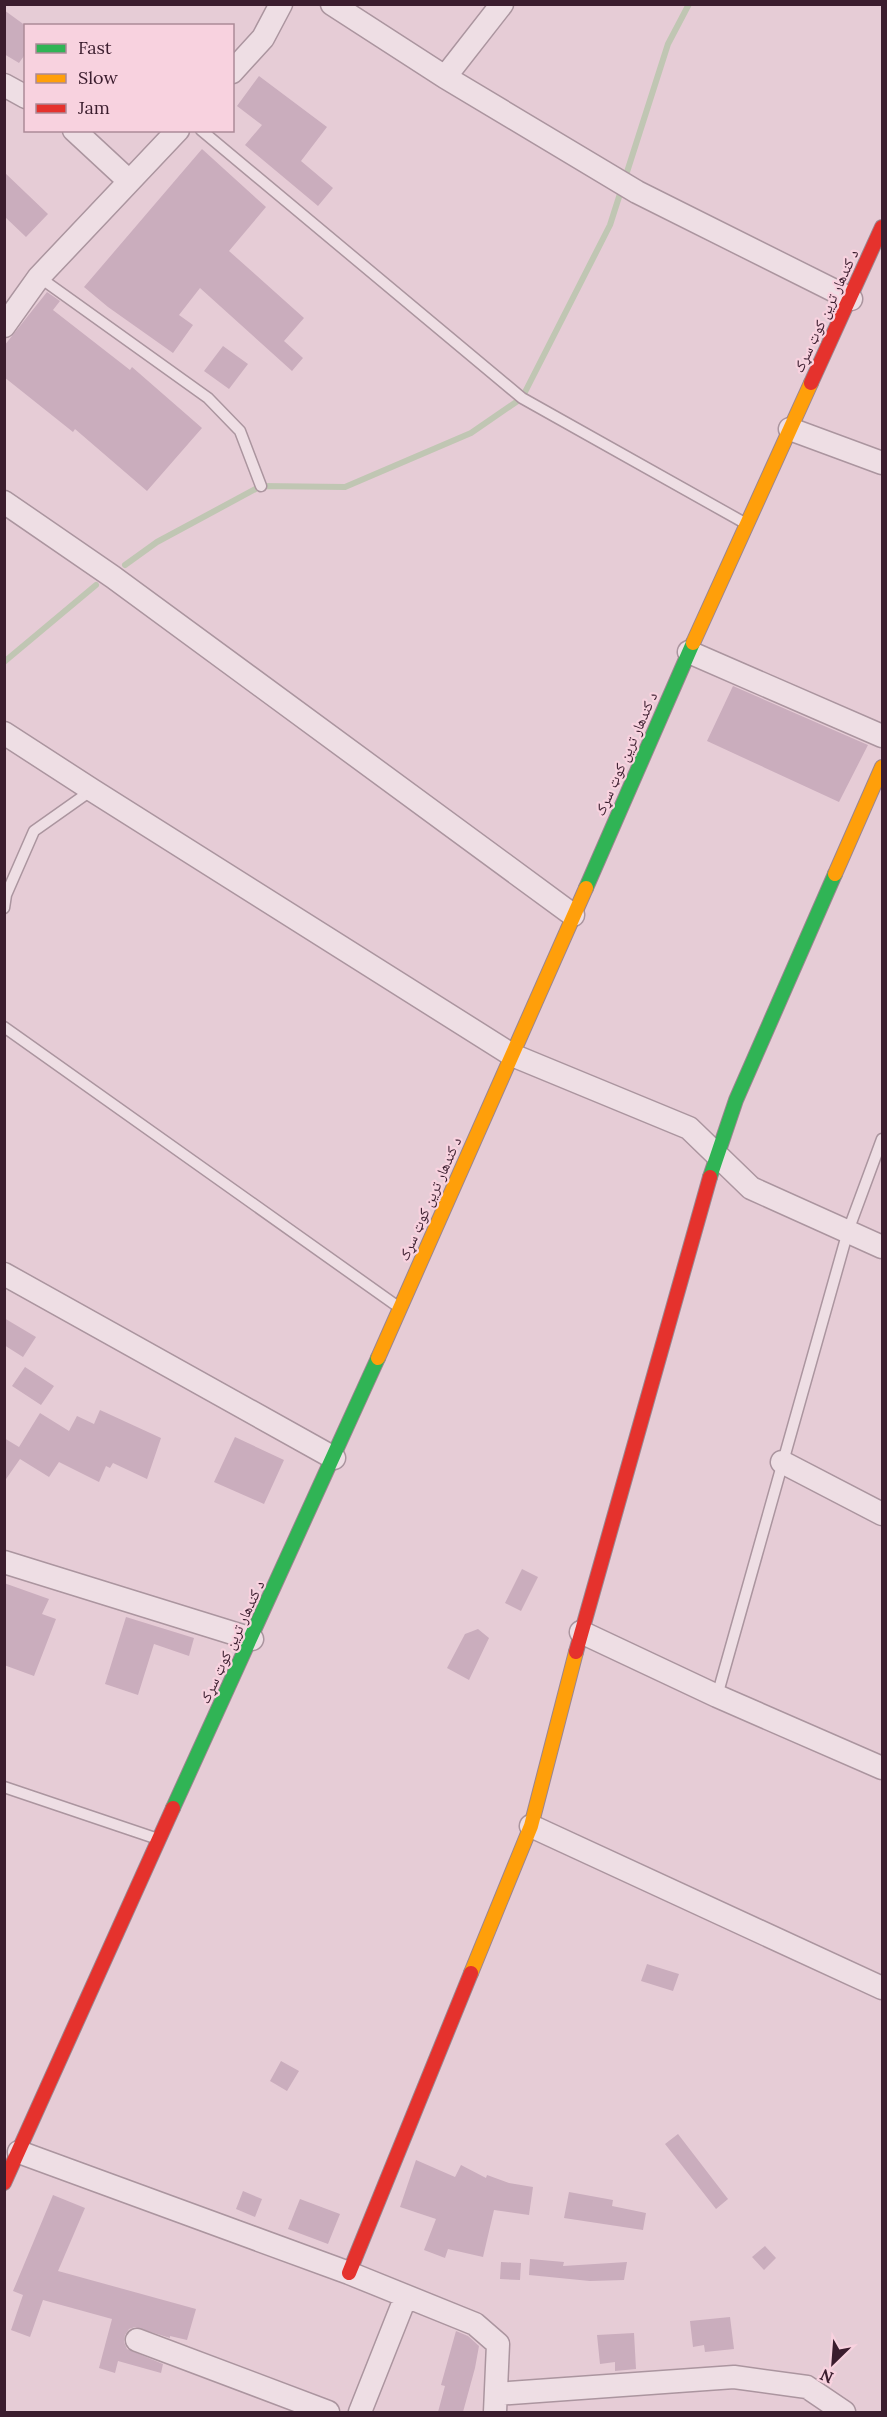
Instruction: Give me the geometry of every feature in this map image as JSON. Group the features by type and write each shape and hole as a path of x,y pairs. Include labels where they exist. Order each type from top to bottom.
{"main road":[{"name":"د کندهار ترين کوټ سړک","path":"4,2183 12,2149 159,1839 334,1458 689,652 882,227"},
{"path":"349,2273 531,1826 581,1632 717,1154 736,1100 882,766"}],"street":[{"path":"332,4 445,77 637,192 851,299"},
{"path":"445,77 502,4"},
{"path":"234,70 263,38 278,6"},
{"path":"4,85 24,97"},
{"path":"76,132 129,181"},
{"path":"4,326 39,277 176,132"},
{"path":"790,429 882,463"},
{"path":"4,501 113,577 573,915"},
{"path":"689,652 882,736"},
{"path":"4,733 512,1055 689,1128 751,1188 882,1247"},
{"path":"4,1274 334,1458"},
{"path":"782,1462 882,1514"},
{"path":"4,1562 252,1639"},
{"path":"581,1632 717,1696 882,1768"},
{"path":"531,1826 882,1988"},
{"path":"12,2149 349,2273 475,2324 498,2344 496,2403 734,2377 807,2387 844,2412"},
{"path":"360,2412 406,2296"},
{"path":"137,2340 328,2412"}],"lane":[{"path":"203,132 522,398 746,524"},
{"path":"39,277 208,398 240,431 261,486"},
{"path":"4,908 6,895 34,831 92,790"},
{"path":"4,1026 399,1308"},
{"path":"717,1696 848,1231 882,1139"},
{"path":"4,1787 159,1839"}],"building":[{"path":"4,10 24,25 24,56 19,63 4,54"},
{"path":"259,76 327,127 301,161 333,188 318,206 245,145 262,125 237,106"},
{"path":"202,149 266,207 229,251 304,318 284,341 303,358 292,371 200,288 179,315 193,325 173,353 84,287"},
{"path":"4,172 48,214 26,237 4,216"},
{"path":"47,292 60,301 53,310 130,370 132,367 202,428 147,491 75,429 73,432 4,377 4,346"},
{"path":"223,346 248,364 229,389 204,371"},
{"path":"733,686 868,745 839,802 707,741"},
{"path":"4,1318 36,1337 23,1357 4,1345"},
{"path":"25,1367 54,1386 41,1405 12,1386"},
{"path":"100,1410 161,1438 147,1479 113,1463 110,1468 106,1466 99,1482 59,1462 49,1477 20,1459 4,1482 4,1438 19,1447 40,1413 69,1431 77,1416 94,1424"},
{"path":"235,1437 284,1460 264,1504 214,1482"},
{"path":"522,1569 538,1577 521,1611 505,1603"},
{"path":"4,1583 49,1599 42,1614 56,1619 34,1676 4,1665"},
{"path":"126,1617 194,1638 189,1656 154,1644 138,1695 105,1684"},
{"path":"478,1629 489,1638 469,1680 447,1668 465,1634"},
{"path":"647,1964 679,1974 673,1991 641,1981"},
{"path":"281,2061 299,2071 287,2091 270,2081"},
{"path":"678,2134 728,2199 716,2209 665,2144"},
{"path":"416,2160 455,2177 461,2165 486,2178 487,2175 509,2183 533,2187 529,2215 494,2210 483,2257 448,2249 445,2258 424,2250 436,2219 400,2207"},
{"path":"243,2191 262,2199 255,2217 236,2209"},
{"path":"569,2192 613,2200 612,2206 646,2213 643,2230 564,2218"},
{"path":"53,2195 85,2208 58,2271 196,2309 187,2340 170,2336 170,2338 135,2327 129,2329 125,2335 124,2342 127,2349 163,2364 161,2373 118,2361 115,2373 99,2368 112,2319 43,2300 30,2337 11,2330 23,2295 13,2291"},
{"path":"300,2199 340,2214 328,2244 288,2229"},
{"path":"765,2246 776,2258 764,2270 752,2257"},
{"path":"530,2259 564,2262 563,2266 627,2262 624,2280 590,2281 529,2275"},
{"path":"501,2262 521,2263 520,2280 500,2279"},
{"path":"730,2317 734,2349 705,2352 704,2345 693,2347 690,2321"},
{"path":"456,2331 468,2336 479,2346 475,2368 463,2412 438,2412 445,2386 441,2385"},
{"path":"634,2333 636,2369 615,2371 615,2362 600,2364 597,2335"}],"waterway":[{"path":"125,565 157,542 261,486 345,487 471,433 522,398 610,225 668,44 689,4"},
{"path":"4,662 96,585"}],"traffic: fast":[{"path":"586,888 693,643"},
{"path":"710,1177 736,1100 835,874"},
{"path":"173,1808 378,1358"}],"traffic: slow":[{"path":"693,643 811,383"},
{"path":"835,874 882,767"},
{"path":"378,1358 586,888"},
{"path":"471,1973 531,1826 576,1652"}],"traffic: jam":[{"path":"811,383 882,227"},
{"path":"576,1652 710,1177"},
{"path":"4,2183 173,1808"},
{"path":"349,2273 471,1973"}]}
